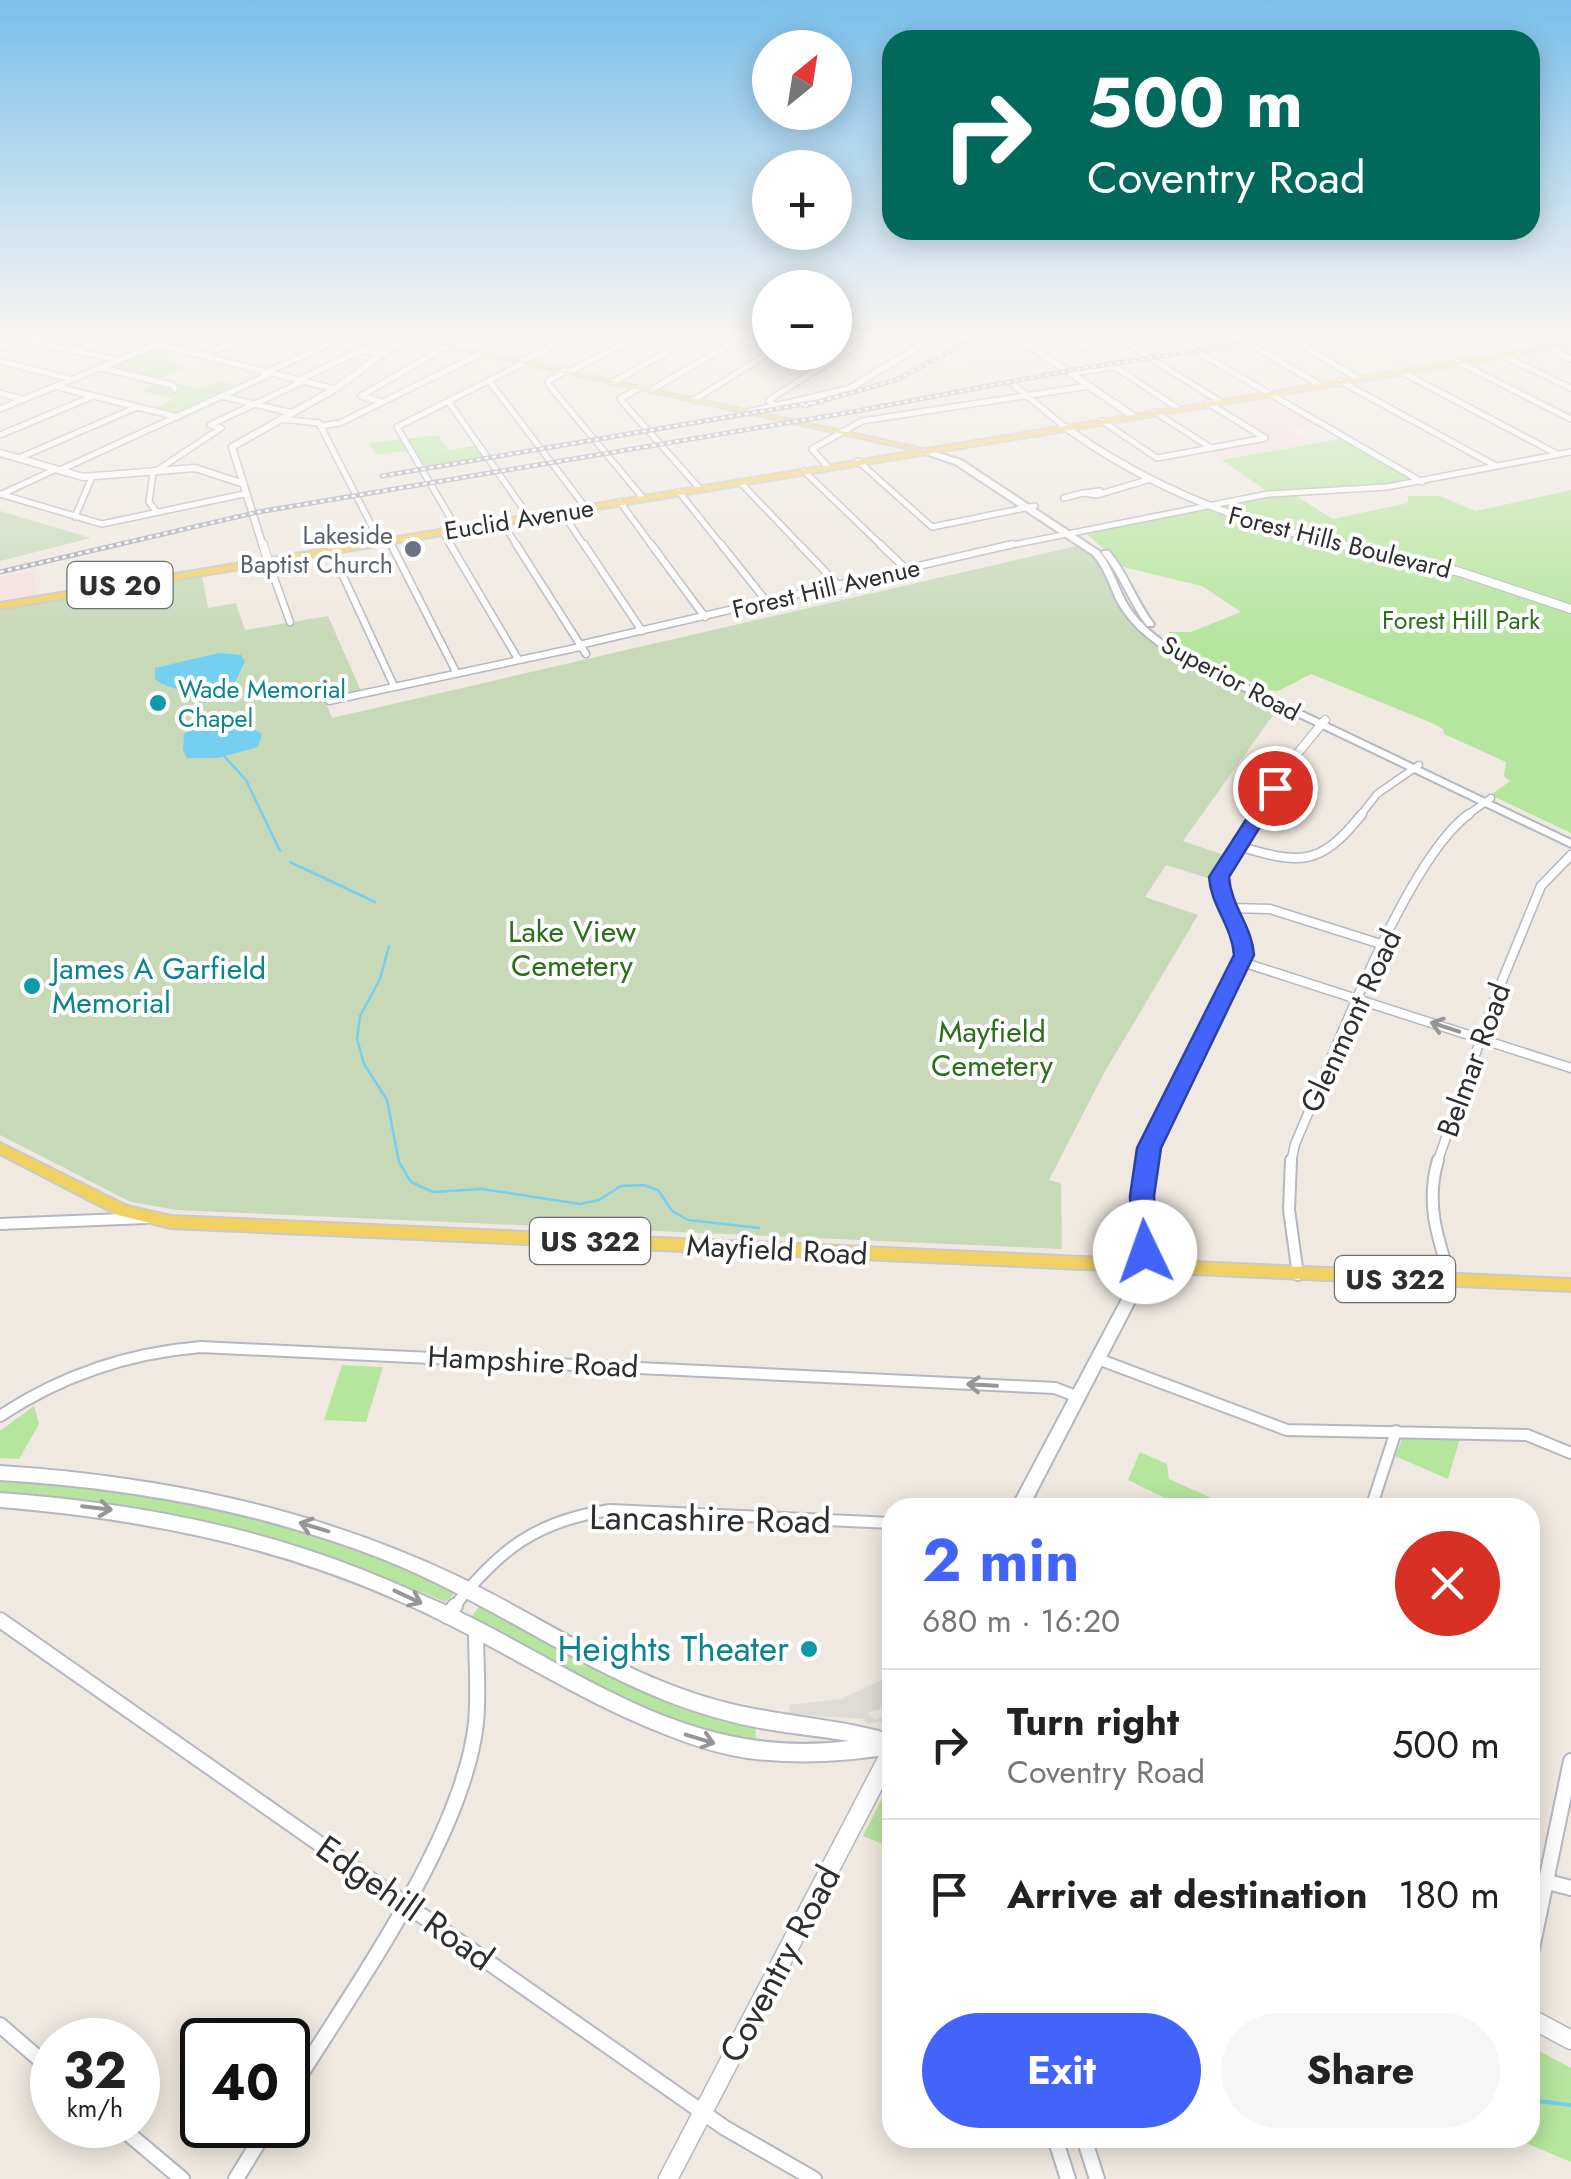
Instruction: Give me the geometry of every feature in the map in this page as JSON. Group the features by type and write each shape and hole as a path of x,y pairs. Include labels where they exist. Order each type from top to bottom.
{"main road":[{"path":"867,438 926,450"},
{"name":"Euclid Avenue","path":"0,606 1000,438"},
{"path":"962,444 957,450 963,458"},
{"name":"Superior Road","path":"926,450 963,458 1032,507"},
{"name":"Superior Road","path":"926,450 958,462 1110,557 1120,570 1122,592 1135,613 1184,652 1571,840"},
{"name":"Mayfield Road","path":"0,1148 113,1206 146,1218 1571,1286"},
{"path":"0,1224 146,1218"},
{"path":"1025,1498 1146,1267"},
{"path":"0,1472 122,1483 244,1506 342,1536 467,1590 606,1664 688,1700 771,1721 841,1728 882,1742"},
{"path":"0,1500 140,1514 244,1537 336,1566 448,1616 613,1706 706,1742 738,1750 806,1757 882,1748"}],"street":[{"path":"19,458 65,438"},
{"path":"0,495 131,438"},
{"path":"156,511 149,502 157,471 207,438"},
{"path":"248,438 232,447 244,494 290,622"},
{"path":"327,438 456,672"},
{"path":"403,438 458,529"},
{"path":"474,438 529,517"},
{"path":"532,438 586,508"},
{"path":"593,438 643,498"},
{"path":"655,438 700,488"},
{"path":"828,466 812,449 835,438"},
{"name":"Forest Hills Boulevard","path":"1079,438 1146,480 1204,506 1298,536 1460,572 1571,609"},
{"path":"1127,438 1157,458 1264,438"},
{"path":"1195,438 1211,448"},
{"path":"1346,438 1422,482"},
{"path":"1444,438 1496,466"},
{"path":"1527,438 1558,454"},
{"name":"Forest Hill Avenue","path":"330,700 1070,531 1292,491 1422,482 1571,452"},
{"path":"2,455 92,477 195,468 241,483"},
{"path":"858,461 932,527 1032,507"},
{"path":"804,471 907,570"},
{"path":"75,517 92,477"},
{"path":"1064,498 1097,495 1146,480"},
{"path":"740,482 838,586"},
{"path":"679,492 767,602"},
{"path":"0,495 102,524 244,494"},
{"path":"620,502 705,616"},
{"path":"562,512 642,631"},
{"path":"502,522 586,654"},
{"path":"443,532 518,659"},
{"path":"332,550 394,686"},
{"path":"1146,1267 1142,1196 1149,1148 1242,962 1243,937 1218,883 1221,870 1322,722"},
{"path":"1238,846 1284,860 1314,857 1353,827 1376,794 1416,767"},
{"name":"Glenmont Road","path":"1298,1275 1286,1201 1287,1172 1295,1144 1384,946 1436,846 1454,826 1488,800"},
{"name":"Belmar Road","path":"1451,1280 1433,1224 1432,1181 1541,886 1571,854"},
{"path":"1230,908 1270,909 1384,946"},
{"path":"1242,962 1571,1068"},
{"name":"Hampshire Road","path":"0,1416 79,1372 111,1360 171,1348 1056,1388 1078,1397"},
{"path":"1098,1359 1274,1427 1527,1434 1571,1453"},
{"path":"1374,1498 1396,1432"},
{"name":"Lancashire Road","path":"448,1616 508,1546 562,1519 610,1510 882,1524"},
{"name":"Edgehill Road","path":"0,1620 703,2112 814,2179"},
{"path":"310,2060 448,1826 467,1768 478,1689 476,1631"},
{"path":"1540,1916 1571,1761"},
{"name":"Coventry Road","path":"668,2179 882,1765"},
{"path":"1548,1882 1571,1888"},
{"path":"1540,2023 1571,2040"},
{"path":"0,2026 30,2051"},
{"path":"145,2148 182,2179"},
{"path":"236,2179 255,2148"},
{"path":"1058,2148 1068,2179"},
{"path":"1087,2148 1098,2179"}],"shaded area":[{"path":"1267,438 1300,438 1310,444 1223,460 1207,449"},
{"path":"34,571 37,597 0,603 0,577"},
{"path":"882,1680 882,1708 868,1713 874,1720 882,1717 882,1721 866,1724 864,1719 790,1714 789,1705 841,1699"}],"green space":[{"path":"440,438 448,450 479,445 488,458 422,469 410,450 377,455 369,443"},
{"path":"1345,438 1416,480 1375,487 1268,492 1222,460"},
{"name":"Forest Hill Park","path":"1571,490 1571,833 1491,795 1510,781 1504,776 1506,762 1444,734 1443,729 1432,723 1311,674 1278,691 1268,690 1186,651 1168,632 1191,632 1241,612 1202,586 1123,567 1085,532 1291,493 1333,519 1408,503 1408,496 1440,496 1476,511"},
{"path":"0,511 91,538 0,561"},
{"name":"Lake View Cemetery","path":"1081,545 1097,561 1126,615 1158,646 1196,670 1278,708 1183,841 1224,855 1211,879 1166,865 1145,897 1198,915 1104,1073 1049,1180 1061,1183 1062,1249 177,1210 131,1202 0,1135 0,610 202,576 208,608 236,603 245,630 328,616 361,691 324,698 332,718"},
{"path":"342,1365 383,1367 366,1422 324,1420"},
{"path":"34,1406 39,1424 19,1459 0,1458 0,1431"},
{"path":"1403,1437 1460,1438 1448,1479 1395,1456"},
{"path":"1140,1452 1167,1464 1169,1479 1211,1498 1165,1498 1128,1480"},
{"path":"0,1478 132,1491 261,1517 373,1553 452,1588 453,1595 445,1602 335,1560 194,1519 98,1502 0,1494"},
{"path":"481,1604 755,1727 756,1737 748,1744 660,1719 469,1620"},
{"path":"882,1799 882,1844 863,1836"},
{"path":"1540,2051 1571,2068 1571,2162 1538,2148"}],"water":[{"path":"219,653 241,655 245,661 234,685 183,690 155,679 155,668"},
{"path":"203,722 244,724 262,734 258,747 218,758 187,758 184,734"}],"waterway":[{"path":"224,756 246,780 280,851"},
{"path":"290,862 375,902"},
{"path":"389,946 380,979 360,1016 357,1039 364,1064 387,1100 399,1162 411,1182 433,1192 482,1189 580,1204 599,1200 621,1186 643,1185 658,1190 672,1211 688,1220 759,1228"},
{"path":"1540,2101 1571,2105"}],"railway":[{"path":"382,476 607,438"},
{"path":"0,572 258,512 699,438"}],"place":[{"name":"Lakeside Baptist Church","path":"413,549"},
{"name":"Wade Memorial Chapel","path":"158,703"},
{"name":"James A Garfield Memorial","path":"32,986"},
{"name":"Heights Theater","path":"809,1649"}],"route":[{"path":"1145,1252 1142,1196 1149,1148 1244,955 1243,937 1220,892 1219,877 1275,788"}],"park label":[{"name":"Mayfield Cemetery","path":"992,1049"}]}
